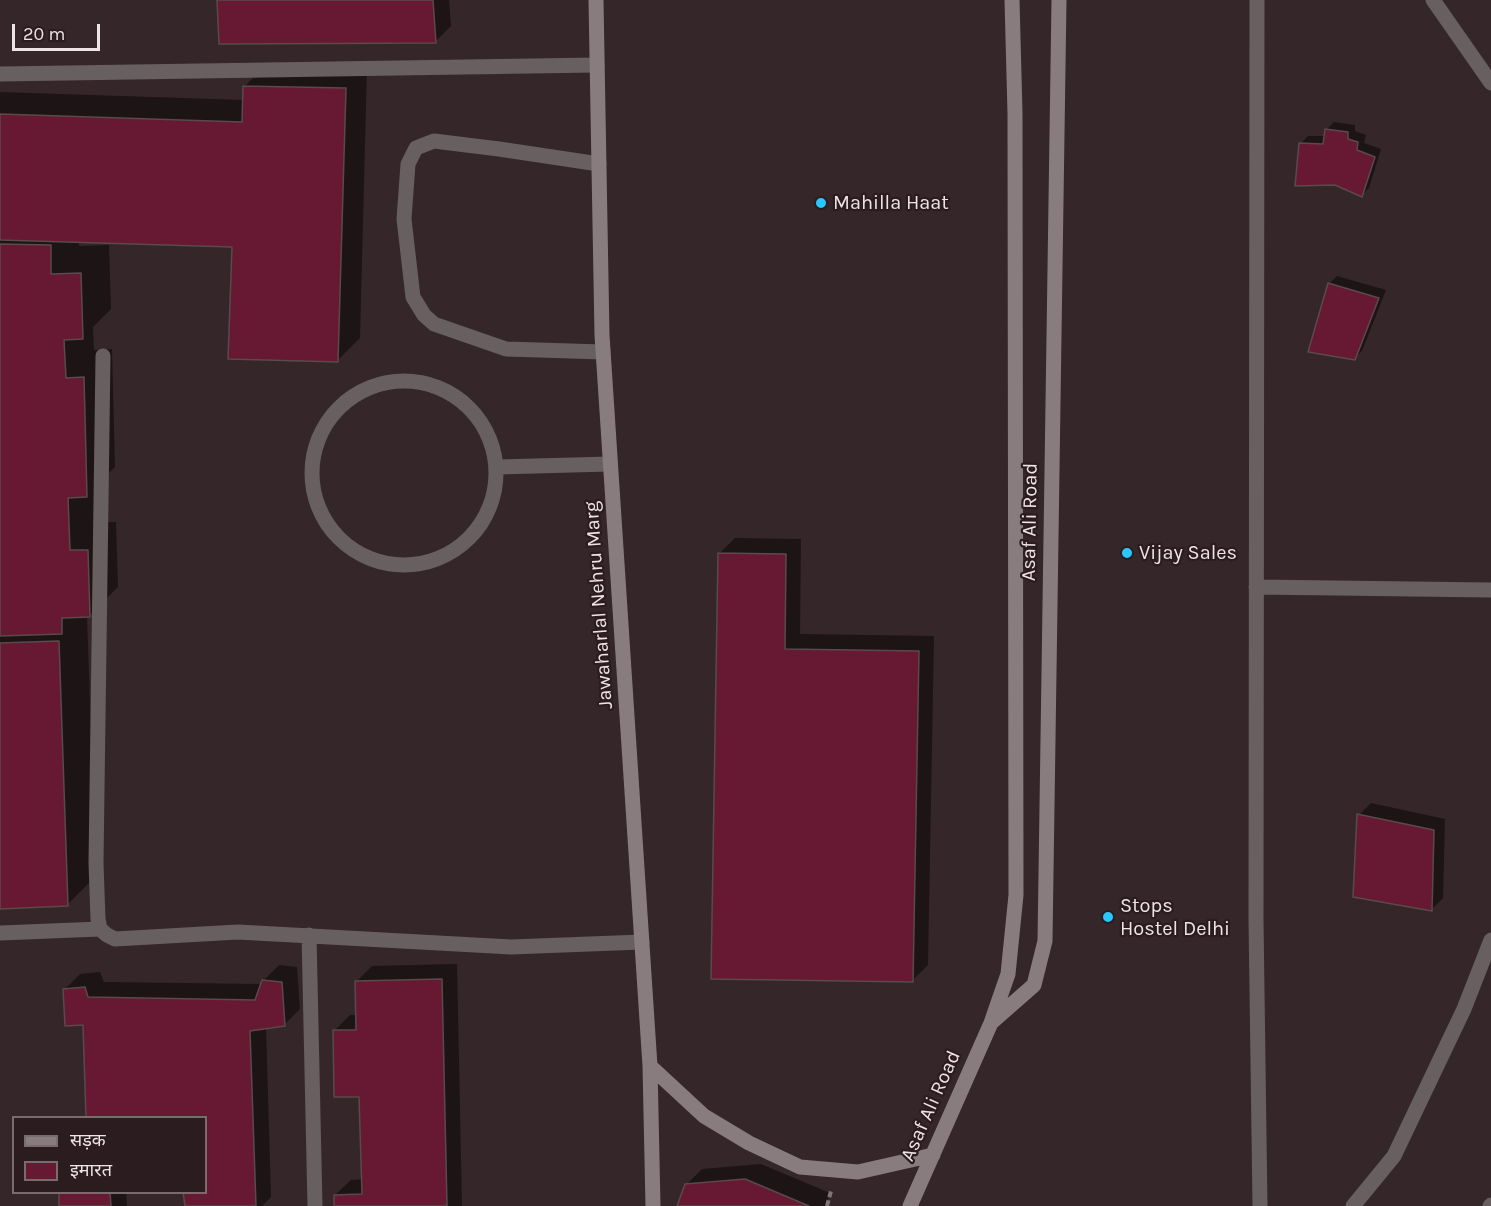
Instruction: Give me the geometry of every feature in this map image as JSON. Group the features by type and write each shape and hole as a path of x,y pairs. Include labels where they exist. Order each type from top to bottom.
{"main road":[{"name":"Jawaharlal Nehru Marg","path":"596,0 602,335 650,1066 653,1206"},
{"name":"Asaf Ali Road","path":"910,1206 991,1023 1008,974 1016,895 1015,136 1012,0"},
{"name":"Asaf Ali Road","path":"991,1023 1034,985 1045,941 1059,0"},
{"path":"650,1066 704,1116 749,1143 800,1167 858,1172 933,1155"}],"street":[{"path":"1257,0 1256,919 1260,1206"},
{"path":"1433,0 1491,83"},
{"path":"0,74 597,65"},
{"path":"598,164 434,141 416,148 408,164 404,219 413,297 424,315 434,324 506,349 603,352"},
{"path":"103,356 96,863 100,929 115,939 238,932 511,947 642,942"},
{"path":"396,380 425,382 452,393 475,412 490,438 497,467 493,498 480,527 457,550 428,563 396,566 366,558 340,539 321,514 312,485 314,455 324,428 342,404 366,387 396,380"},
{"path":"497,467 610,464"},
{"path":"1256,587 1491,590"},
{"path":"0,933 100,929"},
{"path":"309,935 315,1206"},
{"path":"1353,1206 1394,1156 1464,1009 1491,940"}],"building":[{"path":"217,0 433,0 436,43 219,44"},
{"path":"243,86 346,88 338,362 228,359 232,247 0,240 0,114 242,122"},
{"path":"1325,129 1348,132 1348,139 1358,142 1357,150 1375,157 1362,197 1335,185 1295,186 1299,143 1323,144"},
{"path":"0,244 51,245 51,274 81,273 83,339 64,340 66,378 84,377 87,497 68,498 70,550 88,550 90,617 62,618 62,634 0,636"},
{"path":"1328,283 1379,298 1355,360 1308,352"},
{"path":"718,553 786,554 785,649 919,651 913,982 711,979"},
{"path":"59,641 68,906 0,909 0,643"},
{"path":"1357,814 1434,830 1432,911 1353,897"},
{"path":"442,979 447,1206 334,1206 334,1195 362,1194 359,1097 334,1097 333,1030 356,1030 355,981"},
{"path":"262,980 282,982 285,1026 250,1031 256,1206 185,1206 183,1194 207,1194 207,1116 86,1116 83,1025 65,1026 63,989 85,987 88,997 255,1000"},
{"path":"745,1179 809,1206 677,1206 685,1184"},
{"path":"59,1194 110,1194 111,1206 59,1206"}],"place":[{"name":"Mahilla Haat","path":"821,203"},
{"name":"Vijay Sales","path":"1127,553"},
{"name":"Stops Hostel Delhi","path":"1108,917"}]}
